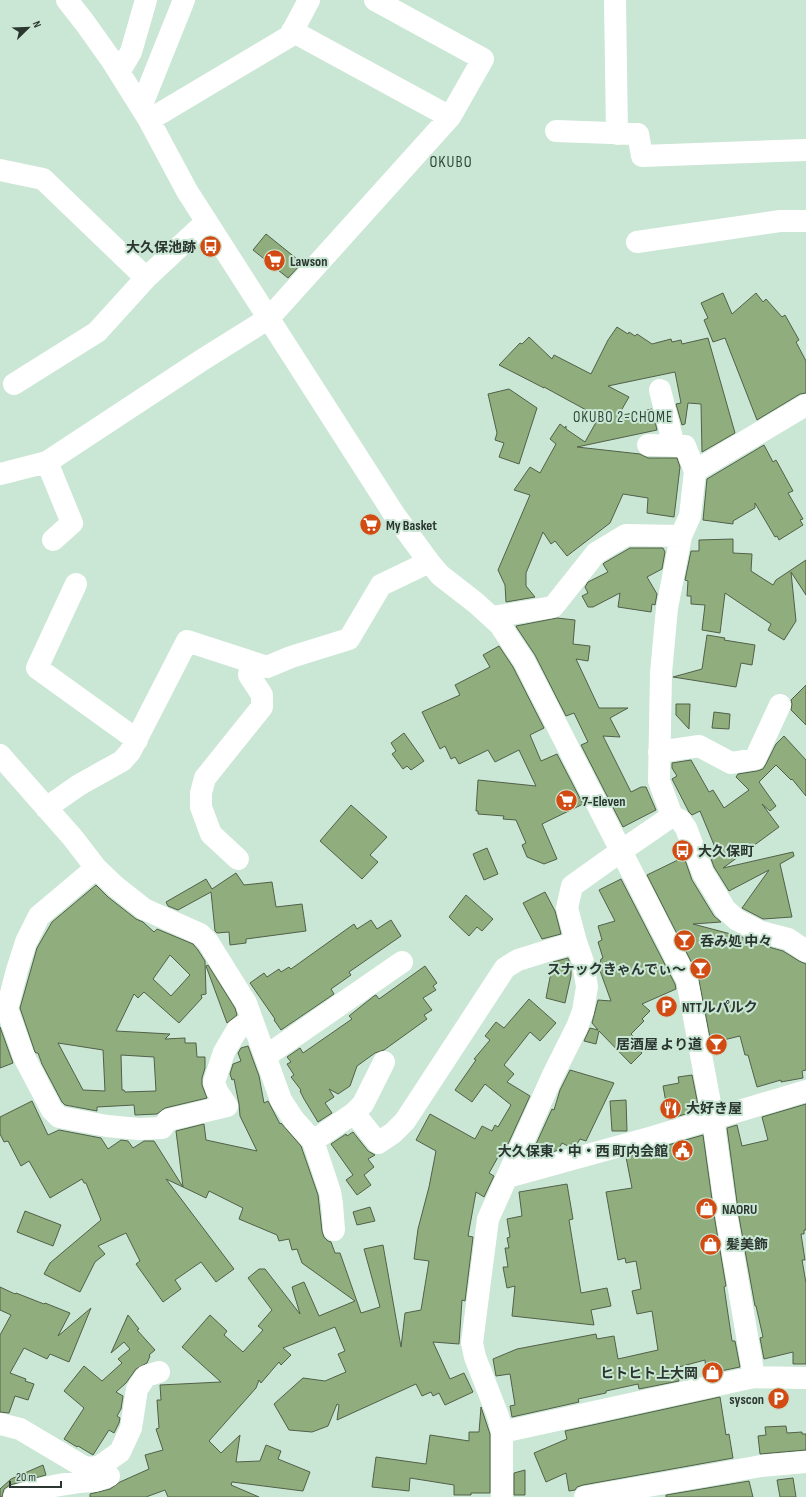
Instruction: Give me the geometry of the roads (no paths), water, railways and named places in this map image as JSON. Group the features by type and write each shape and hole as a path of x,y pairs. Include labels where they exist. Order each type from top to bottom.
{"street":[{"path":"67,0 99,41 119,72 145,114 187,191 206,222 394,514 440,575 492,617 510,639 534,680 687,980 712,1119 727,1219 754,1377"},
{"path":"119,72 131,52 146,0"},
{"path":"145,114 184,0"},
{"path":"145,114 290,36 309,0"},
{"path":"0,474 47,462 202,360 269,318 450,117 483,59 375,0"},
{"path":"615,0 617,134"},
{"path":"292,31 450,117"},
{"path":"556,131 638,134 642,156 806,150"},
{"path":"0,170 43,179 146,278"},
{"path":"637,242 780,221 806,221"},
{"path":"14,384 97,332 146,278 206,222"},
{"path":"660,390 674,446"},
{"path":"695,471 806,405"},
{"path":"648,445 685,446 695,471 690,516 681,536 667,608 661,673 659,781 672,816 680,820 686,828 703,873 725,909 737,920 761,932 788,939 806,951"},
{"path":"47,462 72,523 53,540"},
{"path":"492,617 553,607 596,553 626,535 681,536"},
{"path":"46,808 79,785 122,761 130,752 186,641 267,667 291,657 349,639 381,585 429,562"},
{"path":"76,584 37,668 137,740"},
{"path":"238,859 211,834 201,807 201,793 205,778 262,707 262,695 249,675 251,663"},
{"path":"659,752 699,746 731,763 755,759 780,706"},
{"path":"0,755 74,838 96,868 116,887 144,909 200,934 208,942 246,1003 281,1100 294,1120 313,1141 330,1192 334,1230"},
{"path":"502,1497 502,1432 498,1416 475,1358 472,1343 488,1219 553,1075 578,1027 583,1011 587,987 583,962 567,908 572,886 672,816"},
{"path":"96,868 39,916 26,942 4,1009 24,1057 52,1110 59,1117 107,1126 139,1129 162,1128 168,1120 227,1106 217,1091 214,1082 224,1052 237,1030 252,1020"},
{"path":"354,1113 378,1143 393,1133 405,1121 505,968 518,960 576,942"},
{"path":"266,1056 402,962"},
{"path":"313,1141 354,1113 363,1104 384,1062"},
{"path":"508,1177 649,1138 806,1091"},
{"path":"0,1424 20,1429 84,1467 91,1468 100,1466 120,1452 131,1428 138,1389 146,1376 159,1372 146,1392 141,1429 134,1453 126,1465 120,1470 96,1482 80,1482 44,1488 14,1497"},
{"path":"502,1432 754,1377 806,1378"},
{"path":"585,1497 761,1466 806,1462"}],"place":[{"name":"大久保池跡","path":"211,247"},
{"name":"Lawson","path":"274,261"},
{"name":"My Basket","path":"370,525"},
{"name":"7-Eleven","path":"566,801"},
{"name":"大久保町","path":"683,851"},
{"name":"呑み処 中々","path":"685,941"},
{"name":"スナックきゃんでぃ〜","path":"701,969"},
{"name":"NTTルパルク","path":"667,1007"},
{"name":"居酒屋 より道","path":"717,1044"},
{"name":"大好き屋","path":"671,1108"},
{"name":"大久保東・中・西 町内会館","path":"683,1151"},
{"name":"NAORU","path":"707,1209"},
{"name":"髪美飾","path":"711,1244"},
{"name":"ヒトヒト上大岡","path":"713,1373"},
{"name":"syscon","path":"779,1399"}],"district":[{"name":"OKUBO","path":"451,162"},
{"name":"OKUBO 2-CHOME","path":"623,417"}]}
